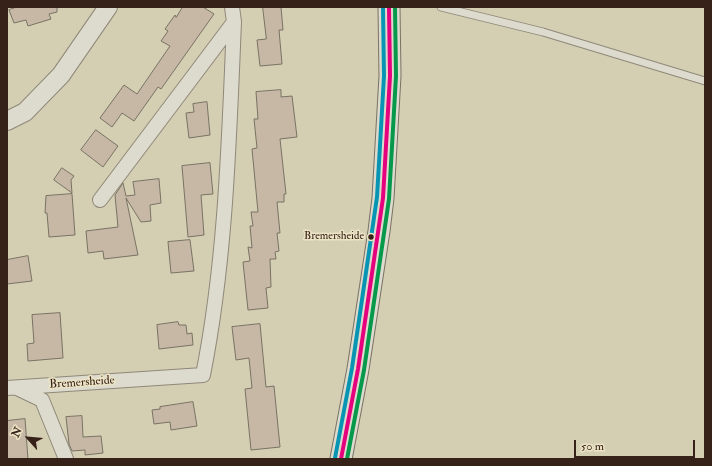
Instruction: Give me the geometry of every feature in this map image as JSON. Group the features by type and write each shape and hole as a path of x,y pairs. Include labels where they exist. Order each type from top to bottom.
{"main road":[{"path":"341,459 359,362 383,198 390,76 389,7"}],"street":[{"path":"7,121 25,112 61,75 108,7"},
{"name":"Bremersheide","path":"11,388 203,375 211,334 226,201 234,22 232,7"},
{"path":"100,200 234,22"},
{"name":"Bremersheide","path":"11,388 42,400 66,459"}],"lane":[{"path":"440,7 543,32 705,81"}],"building":[{"path":"17,7 57,7 57,12 49,14 51,19 28,26 26,20 14,23 9,10"},
{"path":"183,7 203,7 214,14 161,89 158,87 134,121 122,113 112,127 100,118 124,85 137,94 170,46 161,41 168,31 165,29"},
{"path":"263,7 281,7 283,30 279,30 282,64 260,66 257,40 266,39"},
{"path":"281,90 281,97 292,96 297,137 280,139 286,194 284,194 284,202 277,202 280,233 277,233 279,251 275,252 276,259 270,259 271,287 266,288 268,308 248,310 243,262 250,261 248,247 252,248 250,226 253,226 251,212 258,212 252,149 257,148 254,119 258,119 256,92"},
{"path":"207,102 210,135 189,138 186,113 194,112 193,104"},
{"path":"96,130 118,146 103,167 81,150"},
{"path":"210,163 213,194 201,195 204,235 188,237 182,166"},
{"path":"62,168 74,176 71,180 72,193 54,180"},
{"path":"159,179 161,203 150,205 151,221 141,222 126,198 138,255 104,259 103,251 88,253 86,231 118,227 115,195 123,183 126,196 135,195 133,182"},
{"path":"72,194 75,235 49,237 47,213 45,213 46,196"},
{"path":"190,240 194,271 171,273 168,242"},
{"path":"28,256 32,281 7,284 7,260"},
{"path":"60,313 63,358 28,361 27,344 34,343 32,315"},
{"path":"178,322 179,325 186,325 187,334 192,333 193,345 159,349 157,325"},
{"path":"260,324 266,387 274,386 280,447 251,450 245,389 252,388 249,358 236,360 232,327"},
{"path":"193,402 197,426 171,430 170,422 154,424 152,410 160,409 160,407"},
{"path":"82,416 83,437 101,436 103,453 85,455 85,450 72,451 69,444 66,417"},
{"path":"25,419 28,459 7,459 7,421"}],"transit line":[{"path":"335,458 352,368 377,197 384,76 383,7"},
{"path":"341,459 358,369 383,198 390,76 389,7"},
{"path":"347,459 364,370 389,199 396,76 395,7"}],"place":[{"name":"Bremersheide","path":"371,237"}]}
